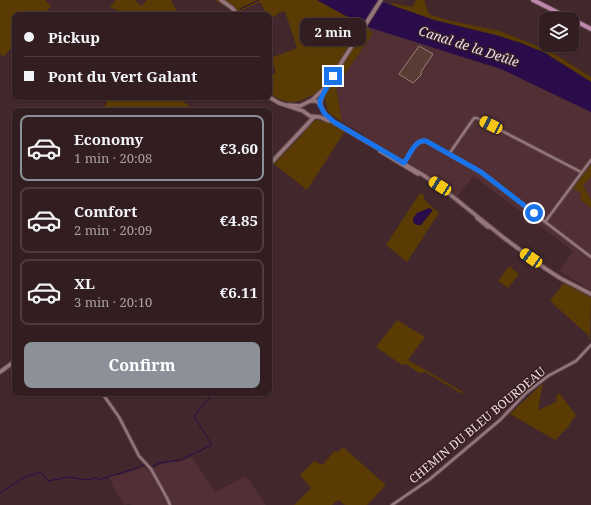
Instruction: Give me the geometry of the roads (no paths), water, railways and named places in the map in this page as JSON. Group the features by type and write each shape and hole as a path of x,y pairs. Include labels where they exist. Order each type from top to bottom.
{"main road":[{"path":"221,0 235,12"},
{"path":"272,162 320,112 321,98 326,87 381,0"},
{"path":"533,0 558,12"},
{"path":"579,23 591,29"},
{"path":"288,106 300,106 307,103 326,87"},
{"path":"272,99 315,117 323,117 404,163 428,178 470,210 484,224 537,262 563,280 591,294"},
{"path":"312,100 317,101 329,118 340,126"},
{"path":"302,131 306,121 306,113 304,108 307,103"},
{"path":"372,145 385,155 428,178"},
{"path":"0,372 12,363"}],"street":[{"path":"449,154 474,118 477,118 582,172"},
{"path":"404,163 417,143 422,140 481,172 591,257"},
{"path":"545,222 591,160"},
{"name":"CHEMIN DU BLEU BOURDEAU","path":"392,505 430,479 460,452 498,422 526,393 548,376 576,361 591,345"},
{"path":"104,396 112,406 139,456 151,469 170,505"}],"water":[{"name":"Canal de la Deûle","path":"317,0 377,0 434,20 521,43 539,50 539,52 545,53 591,82 591,112 501,69 371,28"},
{"path":"429,208 433,210 421,225 416,225 413,222 413,219 417,213"}],"waterway":[{"path":"240,9 259,0"},
{"path":"102,108 106,100"},
{"path":"151,467 160,463 180,460 212,445 194,416 211,396"},
{"path":"0,493 23,478 41,472 48,481 69,477 85,480 97,478 100,480 143,465 148,467"}]}
